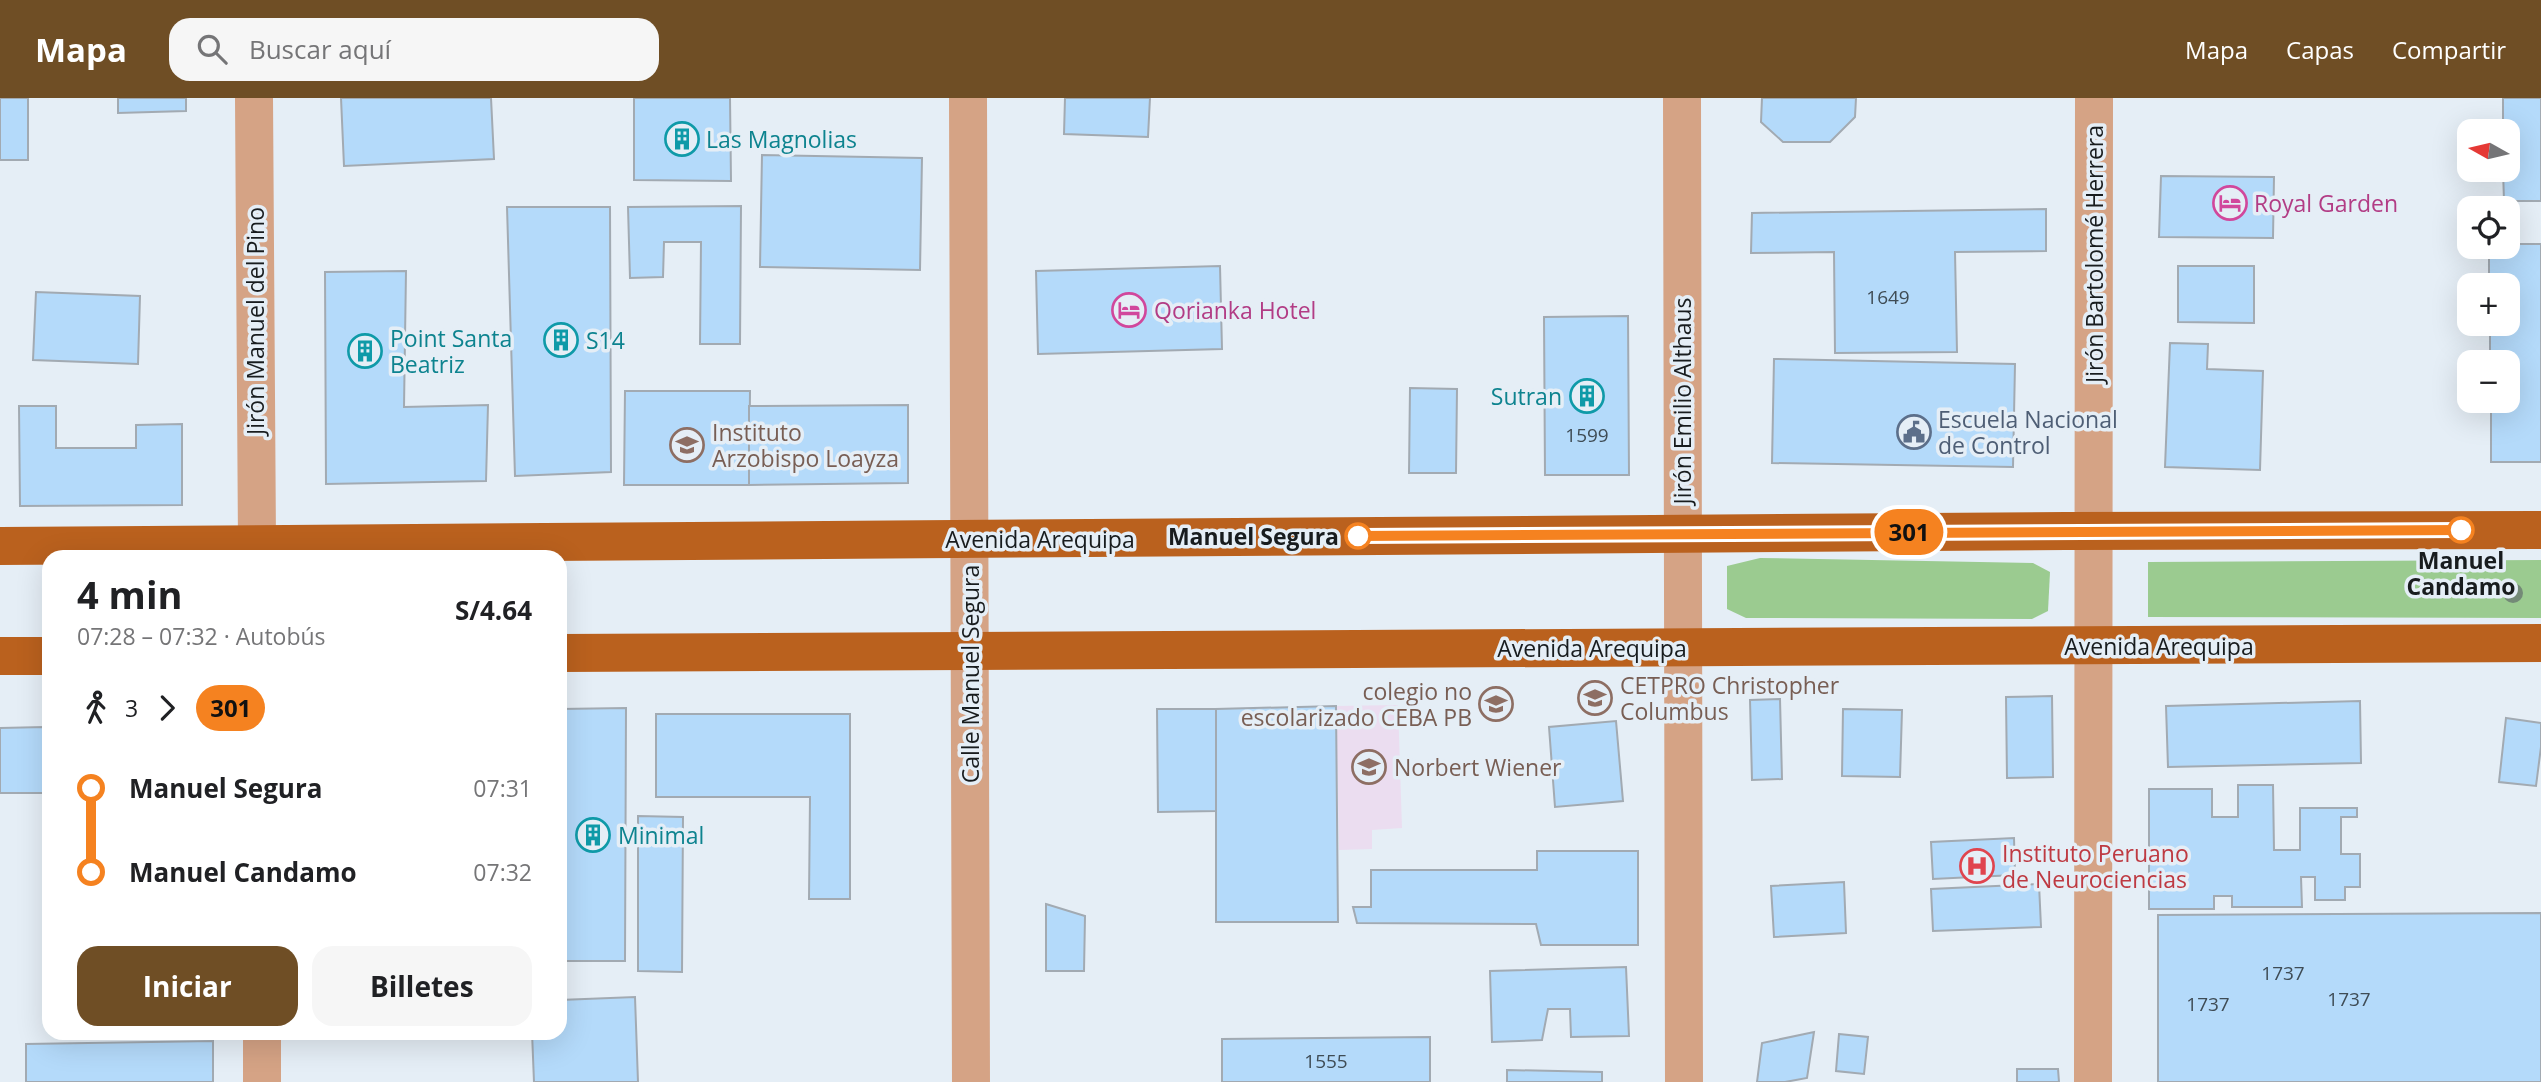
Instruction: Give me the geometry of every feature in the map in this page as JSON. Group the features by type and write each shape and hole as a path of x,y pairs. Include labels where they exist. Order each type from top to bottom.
{"main road":[{"name":"Avenida Arequipa","path":"0,546 2541,530"},
{"name":"Avenida Arequipa","path":"567,653 2541,643"},
{"path":"0,656 42,656"}],"street":[{"name":"Jirón Manuel del Pino","path":"254,98 257,544"},
{"name":"Calle Manuel Segura","path":"968,98 971,1082"},
{"name":"Jirón Emilio Althaus","path":"1682,98 1684,1082"},
{"name":"Jirón Bartolomé Herrera","path":"2093,1082 2094,98"},
{"path":"262,1040 262,1082"}],"shaded area":[{"name":"Norbert Wiener","path":"1398,705 1402,828 1372,830 1372,849 1339,850 1336,706"}],"green space":[{"path":"1760,558 2033,563 2050,572 2048,611 2032,619 1746,618 1727,609 1727,566"},
{"path":"2541,560 2541,618 2148,617 2148,562"}],"building":[{"path":"0,98 28,98 28,160 0,160"},
{"path":"118,98 186,98 186,111 118,113"},
{"path":"341,98 491,98 494,159 344,166"},
{"name":"Las Magnolias","path":"634,98 730,98 731,181 634,180"},
{"path":"1065,98 1150,98 1148,137 1064,134"},
{"path":"1762,98 1856,98 1855,117 1830,142 1783,142 1761,122"},
{"path":"2503,98 2541,98 2541,201 2520,201 2520,196 2504,196 2503,182 2520,182 2520,119 2503,119"},
{"path":"762,155 922,158 920,270 760,267"},
{"path":"2161,176 2274,177 2273,238 2159,237"},
{"path":"741,206 740,344 700,344 701,242 664,242 663,277 630,278 628,207"},
{"name":"S14","path":"507,207 610,207 611,472 515,476"},
{"path":"2046,209 2046,251 1955,252 1957,352 1835,353 1834,252 1751,253 1752,213"},
{"path":"2520,244 2541,244 2541,462 2491,462 2491,413 2520,413 2520,350 2490,350 2490,336 2520,336 2520,273 2489,273 2489,259 2520,259"},
{"name":"Qorianka Hotel","path":"1220,266 1222,349 1038,354 1036,271"},
{"path":"2178,266 2254,266 2254,323 2178,322"},
{"name":"Point Santa Beatriz","path":"406,271 404,407 488,405 486,481 326,484 325,272"},
{"path":"36,292 140,296 138,364 33,360"},
{"name":"Sutran","path":"1628,316 1629,475 1545,475 1544,317"},
{"path":"2170,343 2208,344 2207,369 2263,371 2260,470 2165,467"},
{"path":"1774,359 2015,364 2013,467 1772,463"},
{"path":"1410,388 1457,389 1456,473 1409,473"},
{"name":"Instituto Arzobispo Loayza","path":"625,391 750,391 749,485 624,485"},
{"path":"908,405 908,483 749,485 749,406"},
{"path":"19,406 56,406 56,448 136,448 136,425 182,424 182,505 20,506"},
{"path":"2052,696 2053,777 2007,778 2006,697"},
{"path":"1780,699 1782,779 1752,780 1750,700"},
{"path":"2360,701 2361,763 2168,767 2166,706"},
{"path":"1336,706 1338,922 1216,922 1216,709"},
{"name":"Minimal","path":"626,708 625,961 567,961 567,709"},
{"path":"1157,709 1216,709 1216,811 1158,812"},
{"path":"1843,709 1902,710 1900,777 1842,776"},
{"path":"656,714 850,714 850,899 809,899 810,797 656,797"},
{"path":"2506,718 2541,723 2536,786 2499,782"},
{"path":"1616,721 1623,801 1555,807 1549,727"},
{"path":"42,727 42,793 0,793 0,728"},
{"path":"2238,785 2273,785 2274,850 2300,850 2300,808 2357,808 2357,817 2341,817 2341,854 2360,854 2360,887 2345,887 2345,900 2315,900 2315,877 2301,877 2302,907 2232,907 2232,896 2214,896 2214,909 2149,909 2149,789 2212,789 2212,817 2238,817"},
{"path":"638,816 683,817 682,972 638,971"},
{"path":"2014,838 2015,875 1933,879 1931,842"},
{"path":"1537,851 1638,851 1638,945 1541,945 1536,924 1357,923 1353,907 1371,907 1371,870 1537,870"},
{"path":"1844,882 1846,933 1774,937 1771,886"},
{"path":"2039,884 2041,927 1933,931 1931,889"},
{"path":"1046,904 1085,916 1084,971 1046,971"},
{"path":"2541,913 2541,1082 2158,1082 2158,915"},
{"path":"1626,967 1629,1036 1571,1037 1570,1009 1548,1009 1542,1040 1492,1042 1490,971"},
{"path":"635,997 638,1082 534,1082 532,1040 567,1040 567,1000"},
{"path":"1814,1032 1807,1078 1785,1082 1757,1082 1762,1043"},
{"path":"1839,1034 1868,1037 1864,1074 1836,1071"},
{"path":"1430,1037 1430,1082 1222,1082 1222,1039"},
{"path":"213,1041 213,1082 26,1082 26,1044"},
{"path":"2017,1069 2058,1069 2059,1082 2017,1082"},
{"path":"1507,1070 1602,1072 1602,1082 1507,1082"}],"bus line":[{"name":"301","path":"1358,536 2461,530"}],"place":[{"name":"Las Magnolias","path":"682,139"},
{"name":"Royal Garden","path":"2230,203"},
{"name":"Qorianka Hotel","path":"1129,310"},
{"name":"S14","path":"561,340"},
{"name":"Point Santa Beatriz","path":"365,351"},
{"name":"Sutran","path":"1587,396"},
{"name":"Escuela Nacional de Control","path":"1914,432"},
{"name":"Instituto Arzobispo Loayza","path":"687,445"},
{"name":"Manuel Candamo","path":"2461,530"},
{"name":"Manuel Segura","path":"1358,536"},
{"name":"CETPRO Christopher Columbus","path":"1595,698"},
{"name":"colegio no escolarizado CEBA PB","path":"1496,704"},
{"name":"Norbert Wiener","path":"1369,767"},
{"name":"Minimal","path":"593,835"},
{"name":"Instituto Peruano de Neurociencias","path":"1977,866"}]}
